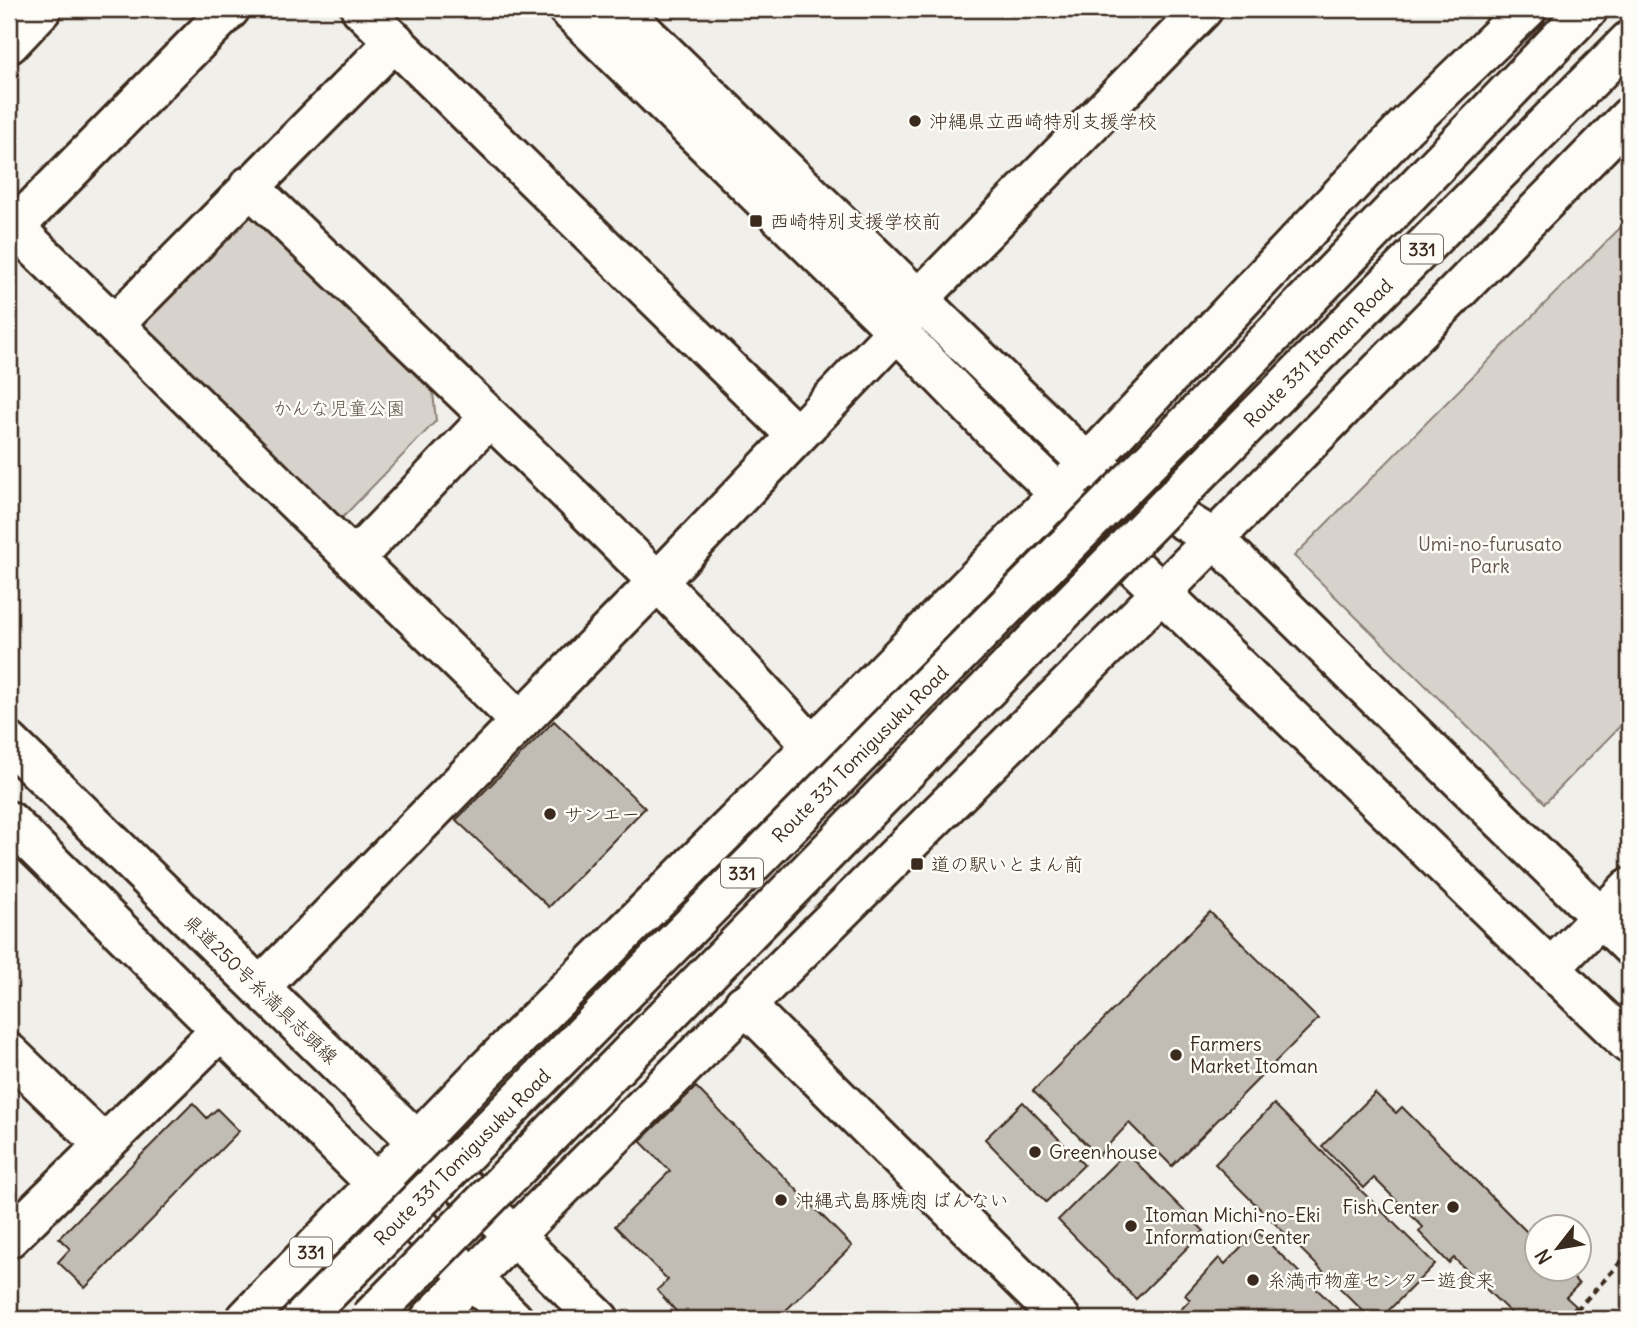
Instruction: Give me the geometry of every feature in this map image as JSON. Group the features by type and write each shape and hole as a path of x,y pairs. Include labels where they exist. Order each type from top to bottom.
{"main road":[{"path":"9,44 42,9"},
{"path":"230,9 11,228 115,324 519,720"},
{"path":"361,9 796,435"},
{"path":"568,9 897,331 1059,494 1259,684 1629,1044"},
{"path":"620,9 1087,463 1215,539 1629,945"},
{"path":"260,987 657,582 897,331 918,300 1203,9"},
{"path":"1059,494 1406,126 1511,9"},
{"path":"1406,126 1527,9"},
{"name":"Route 331 Tomigusuku Road","path":"302,1319 1183,428 1588,9"},
{"path":"115,324 395,41"},
{"name":"Route 331 Itoman Road","path":"369,1319 1215,457 1629,41"},
{"path":"430,1319 744,1004 1215,539 1629,117"},
{"path":"249,186 657,582 765,692 812,746"},
{"path":"354,559 488,419"},
{"name":"331","path":"246,1319 481,1075 812,746 1059,494"},
{"name":"県道250号糸満具志頭線","path":"9,742 599,1319"},
{"path":"9,821 513,1319"},
{"path":"1551,968 1629,888"},
{"path":"744,1004 1061,1319"},
{"path":"9,1238 102,1143 221,1030"},
{"path":"9,1053 102,1143"}],"path":[{"path":"1568,1319 1619,1264 1629,1245"}],"green space":[{"name":"かんな児童公園","path":"250,214 433,392 436,421 341,519 135,316"},
{"name":"Umi-no-furusato Park","path":"1629,219 1629,717 1545,803 1294,556"}],"building":[{"name":"サンエー","path":"554,721 645,808 549,907 456,820"},
{"name":"Farmers Market Itoman","path":"1210,912 1318,1019 1172,1166 1129,1123 1098,1156 1033,1091"},
{"path":"696,1087 852,1246 777,1319 683,1319 657,1290 668,1280 615,1226 670,1171 640,1141"},
{"name":"Fish Center","path":"1375,1093 1396,1113 1402,1107 1522,1227 1522,1282 1577,1282 1579,1284 1566,1297 1576,1306 1563,1319 1517,1319 1454,1258 1449,1263 1419,1232 1423,1227 1374,1178 1364,1188 1322,1146"},
{"name":"Green house","path":"1023,1102 1084,1165 1046,1202 985,1139"},
{"path":"193,1103 207,1118 217,1109 239,1131 85,1288 58,1262 70,1249 59,1238"},
{"path":"1274,1104 1435,1264 1380,1319 1371,1319 1215,1164"},
{"name":"Itoman Michi-no-Eki Information Center","path":"1126,1152 1204,1231 1136,1299 1058,1220"},
{"name":"糸満市物産センター遊食来","path":"1256,1231 1348,1319 1172,1319 1190,1300 1185,1295 1219,1258 1225,1264"}],"place":[{"name":"沖縄県立西崎特別支援学校","path":"915,121"},
{"name":"西崎特別支援学校前","path":"756,221"},
{"name":"サンエー","path":"550,814"},
{"name":"道の駅いとまん前","path":"917,864"},
{"name":"Farmers Market Itoman","path":"1176,1055"},
{"name":"Green house","path":"1035,1152"},
{"name":"沖縄式島豚焼肉 ばんない","path":"781,1200"},
{"name":"Fish Center","path":"1453,1207"},
{"name":"Itoman Michi-no-Eki Information Center","path":"1131,1226"},
{"name":"糸満市物産センター遊食来","path":"1253,1280"}]}
